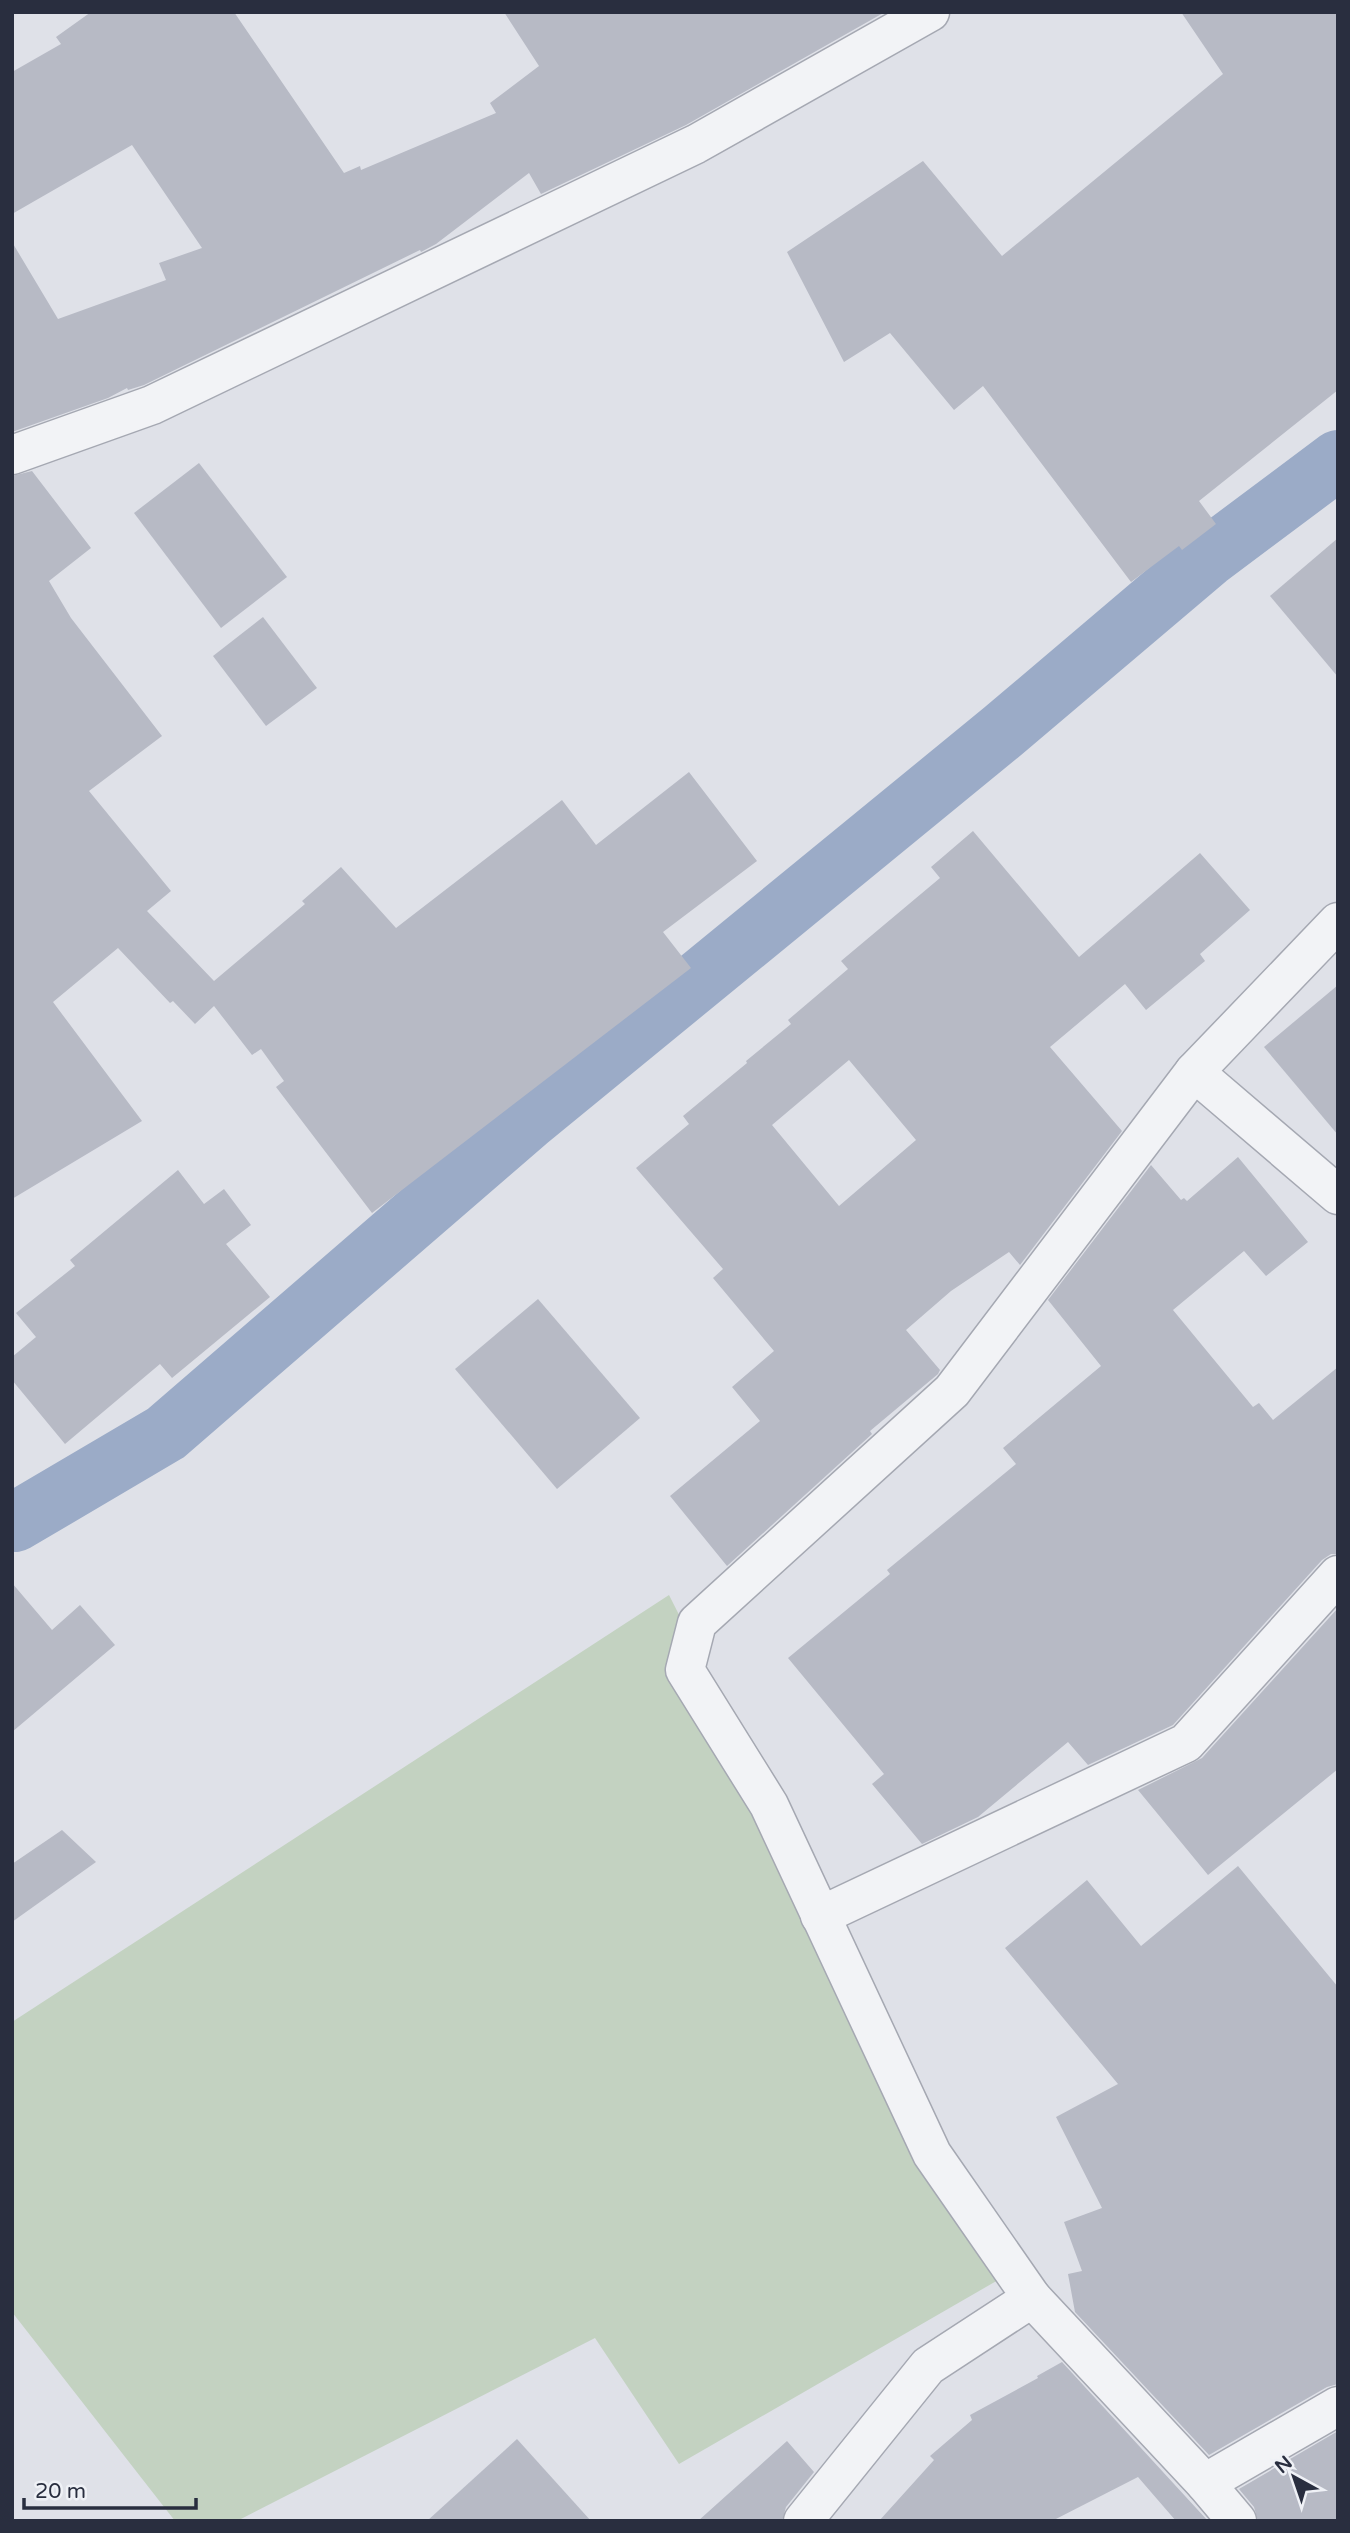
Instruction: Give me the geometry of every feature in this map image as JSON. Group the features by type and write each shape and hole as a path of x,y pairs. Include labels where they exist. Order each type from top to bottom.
{"street":[{"path":"12,455 152,405 696,144 930,12"},
{"path":"1237,2521 1205,2483 1032,2298 932,2154 769,1805 685,1670 697,1623 953,1391 1194,1072 1338,922"},
{"path":"1194,1072 1338,1195"},
{"path":"820,1916 1186,1743 1338,1575"},
{"path":"803,2521 928,2366 1032,2298"},
{"path":"1205,2483 1338,2406"}],"green space":[{"path":"669,1595 1012,2272 679,2464 595,2338 237,2521 175,2521 12,2312 12,2022"}],"building":[{"path":"91,12 234,12 344,173 360,166 361,170 496,113 490,103 539,66 504,12 885,12 686,125 541,194 529,173 436,244 421,252 420,250 144,385 128,390 127,388 108,398 12,432 12,242 58,319 166,280 159,263 202,248 132,145 12,214 12,72 61,44 56,37"},
{"path":"1181,12 1338,12 1338,390 1199,501 1216,524 1182,550 1179,546 1131,582 983,386 954,410 890,333 844,362 787,252 923,161 1002,256 1223,74"},
{"path":"199,463 287,577 221,628 134,513"},
{"path":"32,471 91,548 49,581 71,618 162,736 89,791 171,891 147,911 214,981 305,904 302,901 341,867 396,928 562,800 596,845 689,772 757,861 663,932 691,968 372,1213 276,1087 284,1081 261,1049 252,1055 214,1006 195,1024 173,1001 170,1003 118,948 53,1002 142,1121 12,1199 12,476"},
{"path":"1338,538 1338,677 1270,596"},
{"path":"263,617 317,688 266,726 213,656"},
{"path":"973,831 1079,957 1200,853 1250,910 1200,954 1205,961 1146,1010 1125,984 1050,1047 1122,1131 1020,1265 1009,1252 951,1291 906,1330 940,1370 938,1374 870,1431 872,1434 727,1566 670,1496 760,1421 732,1387 774,1351 713,1278 723,1269 636,1168 689,1124 683,1116 791,1024 788,1020 848,969 841,961 940,878 931,867","holes":["849,1060 916,1140 839,1206 772,1125"]},
{"path":"1338,985 1338,1135 1264,1047"},
{"path":"1238,1157 1308,1242 1266,1276 1244,1251 1173,1310 1253,1407 1259,1403 1273,1420 1338,1367 1338,1554 1331,1554 1322,1560 1173,1725 1088,1765 1068,1742 978,1817 922,1844 872,1784 884,1774 788,1658 890,1574 887,1570 1016,1464 1003,1448 1101,1366 1048,1300 1151,1165 1181,1200 1184,1198 1187,1201"},
{"path":"178,1170 204,1204 224,1189 251,1225 226,1244 270,1297 172,1378 160,1364 65,1444 12,1380 12,1357 36,1337 16,1313 75,1266 70,1260"},
{"path":"538,1299 640,1418 557,1489 455,1369"},
{"path":"12,1583 52,1630 80,1605 115,1645 12,1732"},
{"path":"1338,1608 1338,1769 1208,1875 1138,1790 1202,1758"},
{"path":"62,1830 96,1862 12,1922 12,1864"},
{"path":"1238,1866 1338,1987 1338,2384 1327,2387 1209,2455 1075,2312 1068,2274 1082,2271 1064,2222 1102,2208 1056,2117 1118,2084 1005,1948 1087,1880 1141,1946"},
{"path":"1062,2362 1208,2521 1176,2521 1138,2477 1052,2521 879,2521 934,2460 930,2456 972,2420 970,2415"},
{"path":"1338,2431 1338,2521 1258,2521 1254,2507 1239,2489"},
{"path":"517,2439 591,2521 427,2521"},
{"path":"787,2441 814,2472 786,2507 782,2521 698,2521"}],"waterway":[{"path":"15,1522 166,1433 528,1120 1003,731 1207,558 1338,460"}]}
